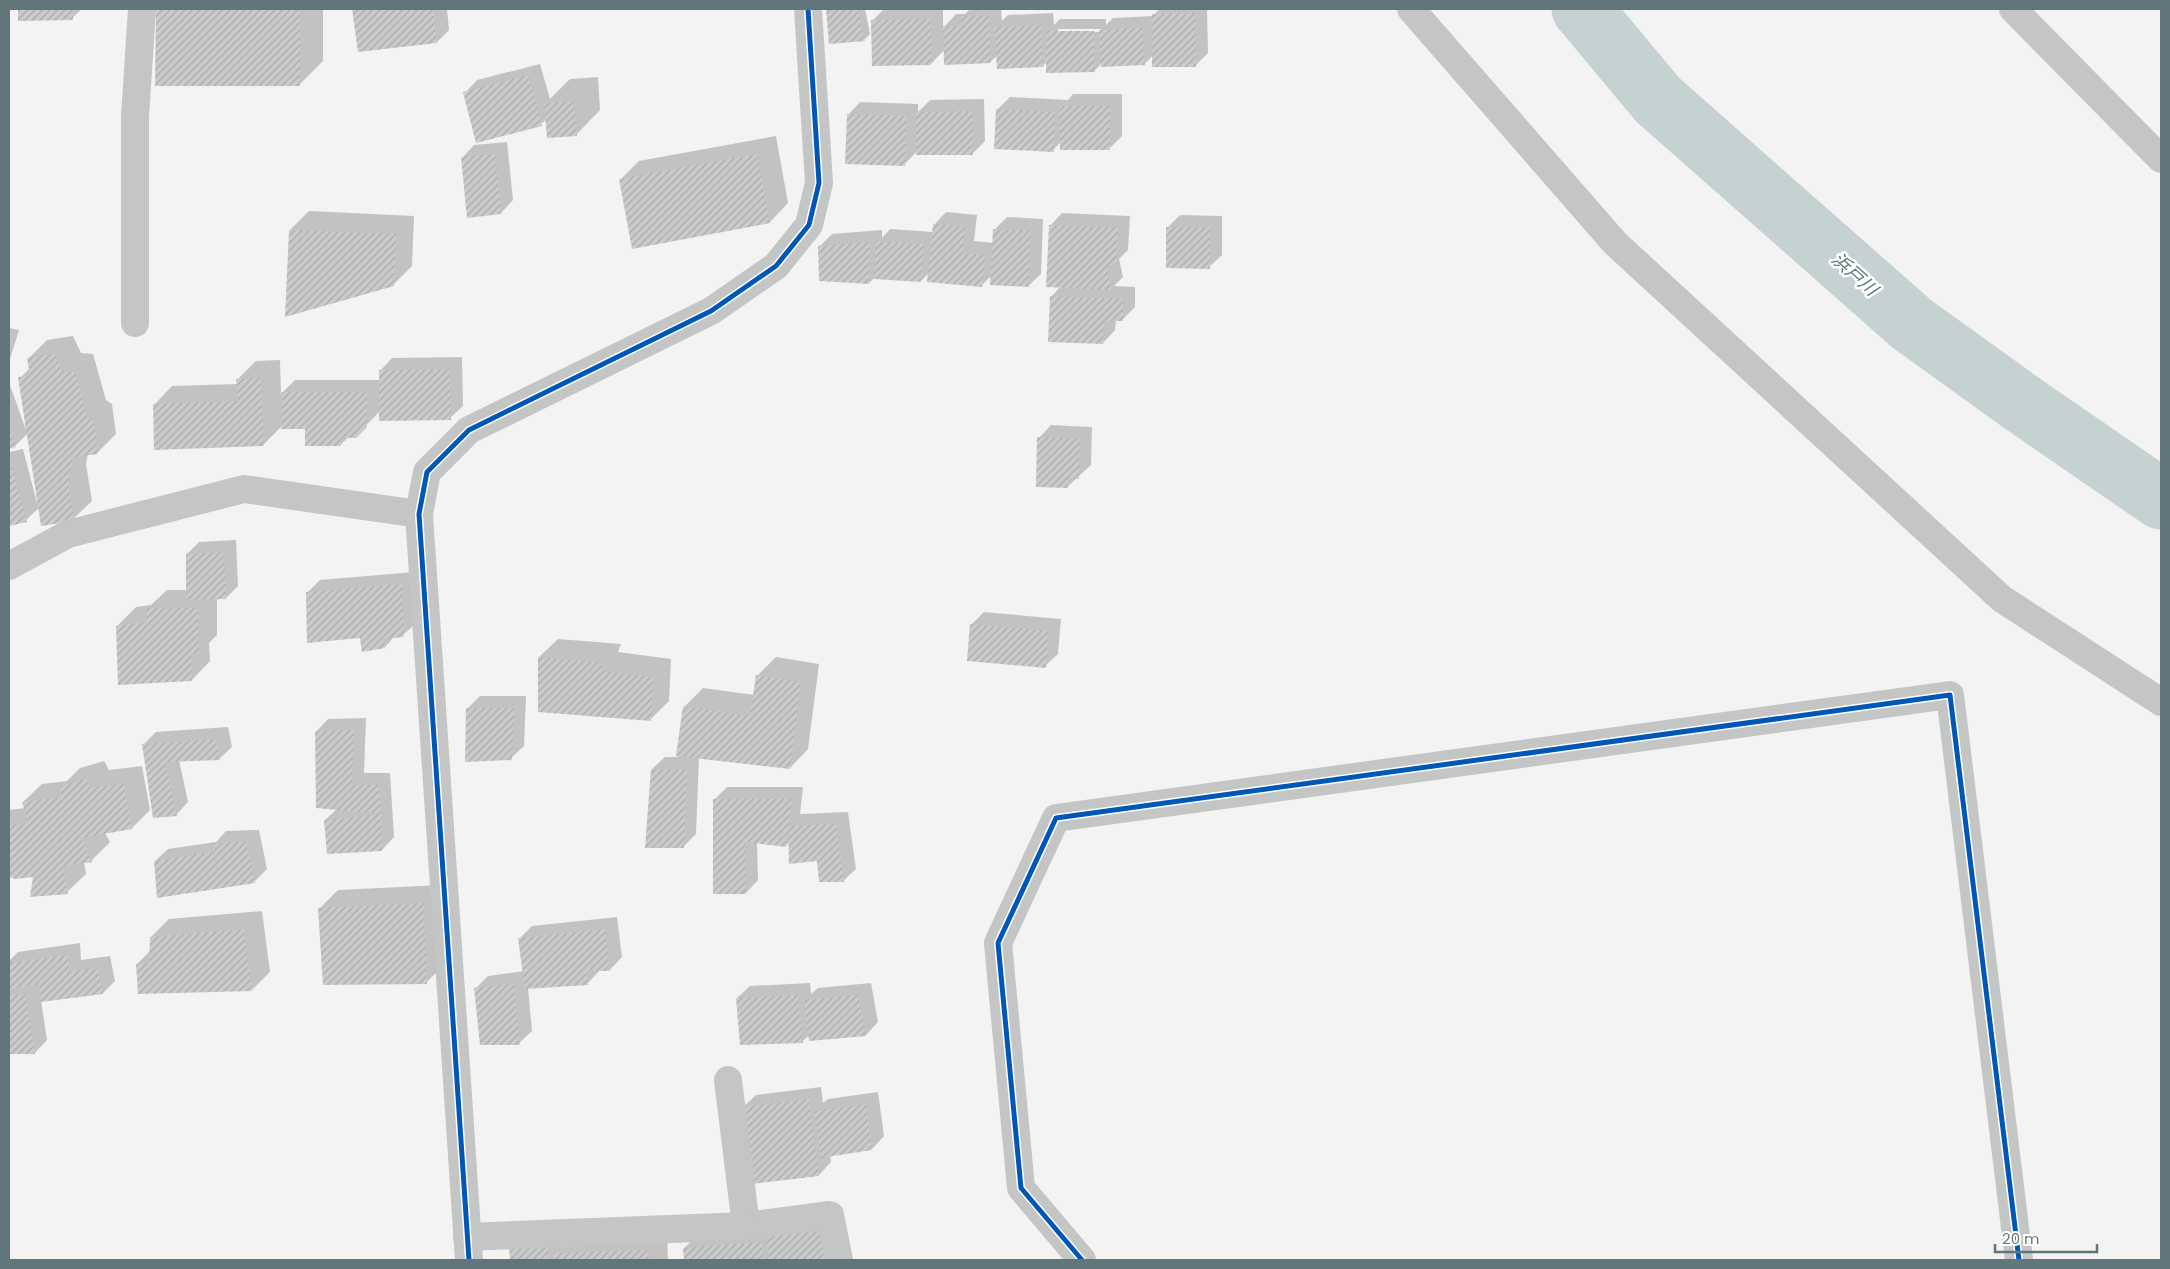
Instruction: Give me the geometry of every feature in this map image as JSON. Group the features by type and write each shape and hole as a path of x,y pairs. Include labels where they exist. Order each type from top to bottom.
{"street":[{"path":"135,323 135,117 142,9"},
{"path":"808,9 819,182 809,225 776,266 711,311 469,430 427,472 419,514 468,1248 746,1226 830,1215 839,1260"},
{"path":"1411,9 1622,250 2002,600 2161,702"},
{"path":"2013,9 2161,159"},
{"path":"9,566 68,534 244,489 419,514"},
{"path":"1082,1260 1021,1188 998,942 1056,818 1950,695 2019,1260"},
{"path":"728,1080 746,1226"}],"building":[{"path":"18,9 73,9 73,20 18,21"},
{"path":"156,9 300,9 300,86 155,86"},
{"path":"352,9 433,9 437,43 358,52"},
{"path":"826,9 858,9 865,41 829,44"},
{"path":"1195,13 1196,67 1152,67 1152,14"},
{"path":"989,15 991,63 944,65 943,26 961,26 961,16"},
{"path":"931,19 931,65 872,66 871,20"},
{"path":"1041,25 1043,67 997,69 994,27"},
{"path":"1142,28 1145,65 1101,67 1099,30"},
{"path":"1046,31 1094,31 1095,72 1046,73"},
{"path":"528,75 542,126 476,143 463,92"},
{"path":"574,101 577,136 547,138 544,103"},
{"path":"1059,106 1110,106 1110,150 1060,150"},
{"path":"996,109 1055,112 1054,152 994,149"},
{"path":"972,111 973,155 916,155 916,112"},
{"path":"847,114 906,116 905,166 845,164"},
{"path":"495,154 501,214 467,218 461,157"},
{"path":"757,154 770,223 632,249 619,179"},
{"path":"933,224 965,227 963,253 985,255 982,287 927,282"},
{"path":"1049,225 1118,228 1116,264 1106,266 1112,290 1046,287"},
{"path":"1166,227 1210,228 1210,269 1166,268"},
{"path":"993,229 1031,231 1029,287 990,285"},
{"path":"289,230 396,234 394,286 285,317"},
{"path":"876,241 924,244 921,282 874,279"},
{"path":"870,242 869,284 819,281 818,246"},
{"path":"1050,296 1123,299 1123,321 1104,321 1103,344 1048,342"},
{"path":"55,354 62,371 74,372 88,418 94,422 98,454 73,457 68,484 74,521 41,526 18,377 30,376 27,358"},
{"path":"450,369 451,420 379,421 379,370"},
{"path":"261,378 264,446 154,450 153,404 238,401 236,379"},
{"path":"282,392 367,392 367,427 356,438 341,438 341,446 305,446 305,429 281,429"},
{"path":"9,428 16,447 9,449"},
{"path":"1037,437 1080,439 1079,479 1068,478 1068,488 1036,487"},
{"path":"9,458 27,522 9,526"},
{"path":"224,552 226,599 186,600 186,554"},
{"path":"402,584 404,637 384,639 385,648 362,652 360,638 307,643 306,592"},
{"path":"147,608 198,608 199,654 191,653 192,681 118,685 116,626 147,622"},
{"path":"970,624 1049,631 1046,668 967,661"},
{"path":"538,657 603,663 600,671 653,677 651,721 538,712"},
{"path":"756,675 801,682 790,769 676,756 683,706 750,716"},
{"path":"466,708 514,708 512,760 465,762"},
{"path":"354,730 352,785 378,785 381,814 316,808 315,731"},
{"path":"215,739 220,760 165,762 177,816 153,818 142,744"},
{"path":"651,769 687,770 684,848 645,848"},
{"path":"86,779 90,788 124,783 132,829 81,838 92,862 63,866 68,894 30,897 33,877 16,879 9,877 9,825 28,823 22,802 61,797 61,786"},
{"path":"713,799 792,799 786,847 745,842 746,894 713,894"},
{"path":"381,814 382,851 327,854 324,820"},
{"path":"836,824 844,882 819,882 817,861 789,864 788,826"},
{"path":"246,842 255,883 157,898 154,861 213,852 218,877 213,843"},
{"path":"424,903 427,984 323,985 318,908"},
{"path":"244,929 252,991 138,994 136,964 149,963 150,937"},
{"path":"605,929 610,971 587,971 588,985 525,989 518,938"},
{"path":"68,955 69,972 98,968 103,994 41,1002 39,984 9,989 9,963"},
{"path":"514,983 520,1045 480,1045 474,988"},
{"path":"25,994 35,1054 9,1054 9,996"},
{"path":"798,995 803,1043 740,1045 736,998"},
{"path":"858,995 866,1036 809,1041 804,1000"},
{"path":"809,1099 819,1176 752,1184 742,1107"},
{"path":"866,1104 872,1150 821,1158 814,1111"},
{"path":"826,1225 829,1260 769,1260 766,1232"},
{"path":"762,1242 763,1260 684,1260 683,1248"},
{"path":"548,1247 549,1260 510,1260 509,1249"},
{"path":"648,1250 649,1260 554,1260 554,1253"}],"waterway":[{"name":"浜戸川","path":"1582,9 1658,100 1912,324 2023,404 2161,499"}],"cycle path":[{"path":"469,1260 419,514 427,472 469,430 711,311 776,266 809,225 819,183 808,9"},
{"path":"1082,1260 1021,1188 998,943 1056,818 1950,695 2019,1260"}]}
